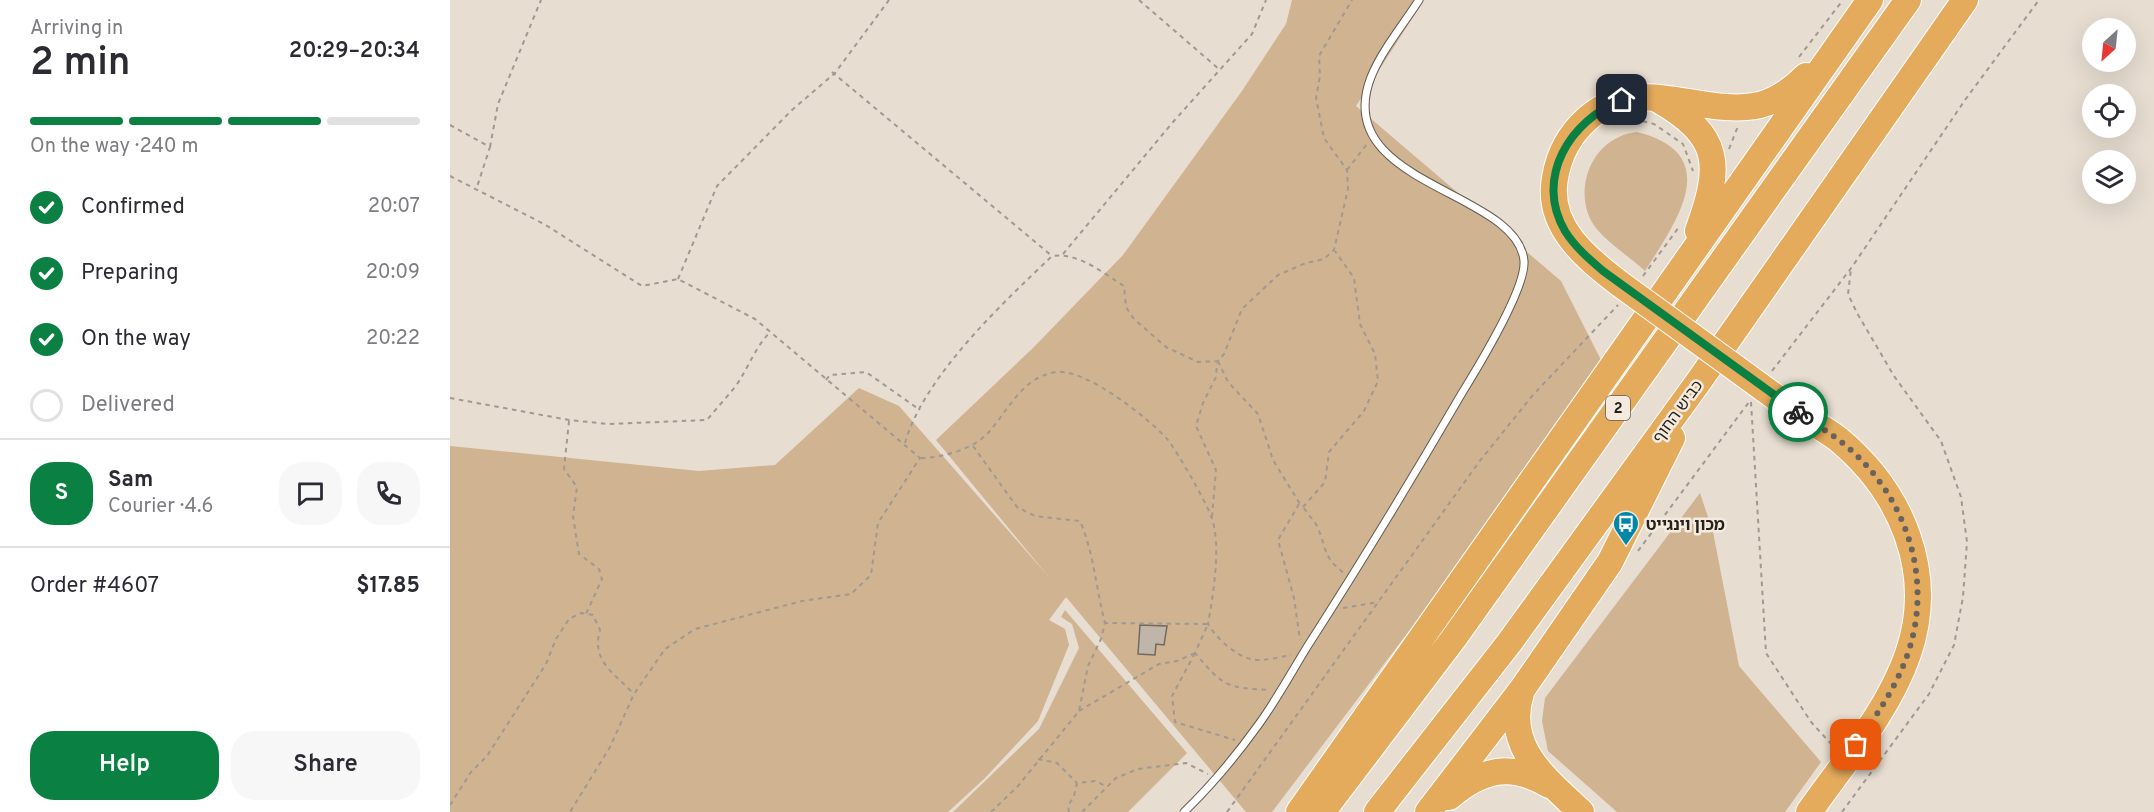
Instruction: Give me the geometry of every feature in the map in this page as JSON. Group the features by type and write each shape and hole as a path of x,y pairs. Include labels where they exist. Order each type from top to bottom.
{"highway":[{"path":"1299,812 1870,0"},
{"name":"2","path":"1322,812 1454,638 1908,0"},
{"name":"כביש החוף","path":"1377,812 1483,679 1699,381 1965,0"},
{"path":"1809,812 1878,713 1908,655 1919,600 1917,568 1909,535 1880,483 1837,438 1796,412 1588,259 1565,231 1556,208 1554,185 1562,152 1580,125 1606,106 1622,100 1652,96 1747,106 1783,95 1838,45"},
{"path":"1652,96 1680,113 1698,129 1710,150 1714,165 1705,211 1687,259"},
{"path":"1430,812 1523,688 1624,539 1699,381"},
{"path":"1523,688 1516,715 1521,742 1536,767 1581,812"},
{"path":"1430,812 1473,778 1497,771 1529,775 1557,790"}],"lane":[{"path":"1184,812 1218,779 1281,691 1384,527 1495,337 1513,297 1524,262 1518,241 1503,226 1397,161 1378,147 1371,133 1366,109 1371,77 1419,0"}],"path":[{"path":"477,188 490,147 498,104 541,0"},
{"path":"678,279 717,186 792,111 834,73 889,0"},
{"path":"1139,0 1220,70"},
{"path":"1063,254 1252,34 1266,0"},
{"path":"1244,743 1175,722 1172,696 1208,624 1216,572 1212,517 1216,470 1197,426 1203,403 1216,377 1218,361 1224,354 1242,309 1278,275 1306,263 1324,260 1334,250 1348,189 1347,170 1324,138 1316,98 1320,76 1319,56 1352,0"},
{"path":"1794,64 1844,0"},
{"path":"1765,380 1852,267 1958,109 2039,0"},
{"path":"834,73 1052,256"},
{"path":"1630,117 1654,124 1683,144 1695,179 1727,156 1747,106"},
{"path":"450,125 490,147"},
{"path":"1347,170 1363,152 1371,133"},
{"path":"450,178 477,188 544,224 642,286 678,279 755,319 920,458 933,458 973,445 987,435 1017,395 1034,380 1058,372 1082,376 1136,412 1168,440 1212,517"},
{"path":"1227,812 1479,462 1532,396 1680,226"},
{"path":"1303,507 1325,482 1329,452 1364,411 1378,381 1375,354 1360,324 1354,278 1334,250"},
{"path":"905,444 909,429 939,379 986,318 1052,256 1063,254 1088,264 1125,286 1126,306 1134,319 1166,346 1198,362 1218,361"},
{"path":"450,398 569,420 609,424 707,420 736,385 746,366 754,357 756,347 770,332"},
{"path":"1218,361 1228,382 1258,414 1272,460 1299,504 1318,528 1323,551 1330,562 1352,578"},
{"path":"826,380 830,375 866,372 920,410"},
{"path":"1632,560 1751,399 1766,653 1811,722 1845,760"},
{"path":"569,420 564,469 577,487 573,516 579,554 600,568 602,579 586,614"},
{"path":"973,445 1017,507 1035,516 1080,521 1090,544 1095,582 1105,623 1101,639 1088,666 1079,711"},
{"path":"570,812 610,747 634,694 665,649 696,629 802,601 851,594 871,575 878,523 920,458"},
{"path":"1105,623 1208,624 1229,647 1256,660 1303,654 1294,598 1278,540 1299,504"},
{"path":"1331,610 1379,602"},
{"path":"450,805 471,772 487,756 546,664 556,639 569,619 581,613 593,615 600,630 596,645 602,662 634,694"},
{"path":"991,812 1018,786 1079,711 1159,664 1177,661 1195,652"},
{"path":"1195,652 1219,681 1236,688 1281,691"},
{"path":"1038,759 1057,763 1077,783"},
{"path":"1082,812 1116,778 1138,769 1186,763 1218,779"},
{"path":"1077,783 1096,781 1107,787"},
{"path":"1069,812 1068,806 1074,796 1077,783"}],"shaded area":[{"path":"1292,0 1424,0 1356,106 1561,281 1602,362 1540,458 1272,812 1246,812 1066,597 1049,620 1065,629 1069,645 1038,721 985,778 948,812 450,812 450,446 699,471 775,465 859,388 899,406 1048,576 936,440 1033,348 1123,255 1242,91 1286,24"},
{"path":"1637,132 1664,142 1680,156 1687,172 1686,191 1680,211 1645,271 1596,228 1589,217 1585,191 1586,178 1598,154 1607,144 1619,137"},
{"path":"1700,493 1713,532 1739,666 1821,762 1785,812 1617,812 1548,751 1542,721 1545,698"},
{"path":"1065,610 1187,753 1128,812 953,812 1039,729 1079,648 1072,624 1061,617"}],"building":[{"path":"1140,625 1167,626 1164,645 1156,644 1155,655 1138,654"}],"way so far":[{"path":"1798,412 1837,438 1880,483 1909,535 1917,568 1919,600 1908,655 1894,686 1856,745"}],"place":[{"name":"מכון וינגייט","path":"1626,547"}],"route":[{"path":"1622,100 1606,106 1580,125 1562,152 1556,170 1554,200 1558,217 1565,231 1588,259 1603,271 1798,412"}]}
